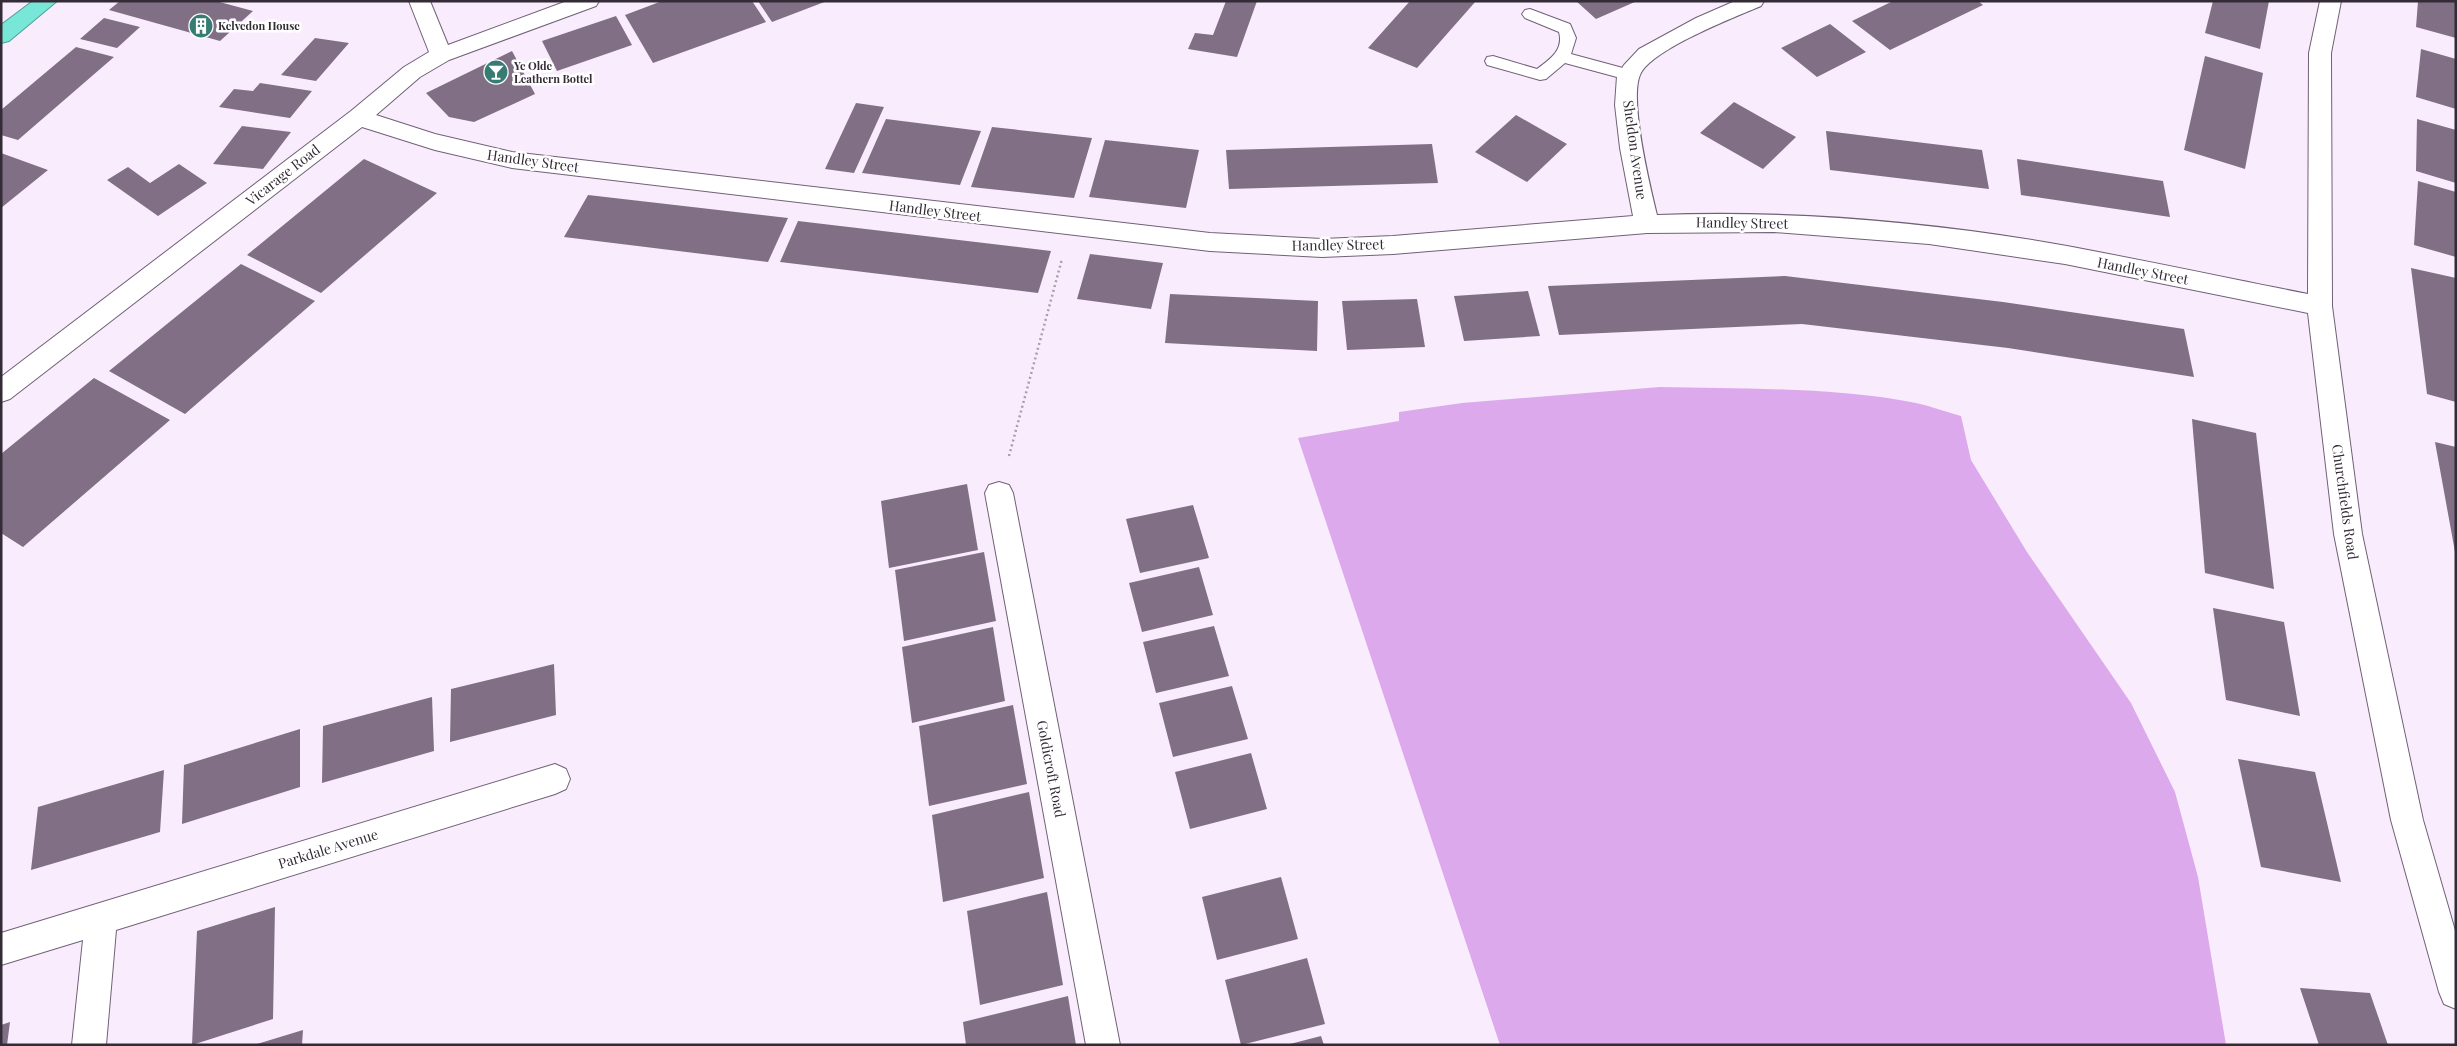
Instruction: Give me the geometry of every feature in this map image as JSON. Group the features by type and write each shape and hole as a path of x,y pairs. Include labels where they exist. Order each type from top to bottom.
{"highway":[{"path":"1,36 47,1"}],"street":[{"path":"419,1 441,55"},
{"name":"Vicarage Road","path":"1,392 359,117 412,72 441,55 589,1"},
{"path":"1628,75 1642,56 1677,36 1754,1"},
{"name":"Churchfields Road","path":"2331,1 2320,54 2320,306 2350,544 2406,820 2456,992"},
{"name":"Sheldon Avenue","path":"1628,75 1627,103 1647,224"},
{"name":"Handley Street","path":"359,117 407,135 470,152 512,160 1210,242 1322,248 1647,224 1774,223 1929,235 2065,255 2320,306"},
{"name":"Goldicroft Road","path":"999,493 1103,1045"},
{"name":"Parkdale Avenue","path":"1,949 555,779"},
{"path":"89,1045 101,918"}],"lane":[{"path":"1493,61 1540,75 1562,57 1569,39 1565,28 1530,14"},
{"path":"1562,57 1628,75"}],"path":[{"path":"999,493 1070,227"}],"shaded area":[{"path":"1660,387 1821,391 1854,394 1916,403 1961,416 1971,460 2027,552 2131,703 2175,792 2198,877 2226,1045 1500,1045 1298,438 1399,421 1399,412 1462,403"}],"building":[{"name":"Kelvedon House","path":"120,1 216,1 253,11 220,41 109,10"},
{"path":"662,1 752,1 766,22 653,63 625,15"},
{"path":"758,1 827,1 772,22"},
{"path":"1226,1 1257,1 1237,57 1188,49 1195,33 1213,35"},
{"path":"1410,1 1476,1 1417,68 1368,48"},
{"path":"1576,1 1637,1 1596,19"},
{"path":"1893,1 1978,1 1983,5 1890,50 1852,21"},
{"path":"2213,1 2269,1 2260,49 2205,33"},
{"path":"2418,1 2456,1 2456,38 2416,27"},
{"path":"616,16 632,45 557,71 542,41"},
{"path":"104,18 140,27 117,48 80,39"},
{"path":"1830,24 1866,52 1817,77 1781,48"},
{"path":"315,38 349,43 316,81 281,75"},
{"path":"76,47 114,57 18,140 1,135 1,110"},
{"path":"2421,49 2456,59 2456,109 2416,97"},
{"name":"Ye Olde Leathern Bottel","path":"512,51 535,94 474,122 449,117 426,93"},
{"path":"2205,56 2263,73 2245,169 2184,150"},
{"path":"260,83 312,91 290,118 219,107 234,89 253,91"},
{"path":"1734,102 1796,137 1763,169 1700,133"},
{"path":"856,103 884,107 854,173 825,169"},
{"path":"1516,115 1567,144 1527,182 1475,152"},
{"path":"886,119 981,131 960,185 862,173"},
{"path":"2417,119 2456,130 2456,183 2416,171"},
{"path":"242,126 291,132 263,169 213,164"},
{"path":"992,127 1092,138 1074,198 971,187"},
{"path":"1826,131 1982,150 1989,189 1830,170"},
{"path":"1105,140 1199,150 1186,208 1089,197"},
{"path":"1432,144 1438,183 1229,189 1226,150"},
{"path":"1,153 48,170 1,208"},
{"path":"364,159 437,193 321,293 247,255"},
{"path":"2017,159 2163,181 2170,217 2021,195"},
{"path":"179,164 207,183 158,216 107,180 128,167 150,183"},
{"path":"2418,181 2456,192 2456,257 2414,245"},
{"path":"588,195 788,218 768,262 564,237"},
{"path":"798,221 1051,251 1038,293 780,262"},
{"path":"1090,254 1163,263 1151,309 1077,299"},
{"path":"241,264 315,301 185,414 109,371"},
{"path":"2411,268 2456,278 2456,402 2427,394"},
{"path":"1785,276 2003,302 2184,329 2194,377 2008,348 1802,324 1559,335 1548,286"},
{"path":"1528,291 1540,336 1464,341 1454,296"},
{"path":"1170,294 1318,301 1317,351 1165,343"},
{"path":"1417,299 1425,347 1347,350 1342,301"},
{"path":"94,378 170,420 23,547 1,533 1,454"},
{"path":"2192,419 2256,433 2274,589 2205,573"},
{"path":"2435,442 2456,447 2456,552 2455,552"},
{"path":"967,484 978,550 889,568 881,501"},
{"path":"1193,505 1209,558 1140,573 1126,519"},
{"path":"984,552 996,621 904,641 895,570"},
{"path":"1199,567 1213,615 1142,632 1129,583"},
{"path":"2213,608 2284,622 2300,716 2226,700"},
{"path":"1214,626 1229,676 1156,693 1143,642"},
{"path":"993,627 1005,701 912,723 902,647"},
{"path":"554,664 556,715 450,742 451,689"},
{"path":"1232,686 1248,739 1173,757 1159,703"},
{"path":"432,697 434,751 322,783 323,726"},
{"path":"1013,705 1027,784 929,806 919,726"},
{"path":"300,729 300,787 182,824 184,765"},
{"path":"1251,753 1267,809 1190,829 1175,772"},
{"path":"2238,759 2315,772 2341,882 2261,867"},
{"path":"164,770 160,832 31,870 38,807"},
{"path":"1029,792 1044,878 943,902 932,815"},
{"path":"1281,877 1298,939 1217,960 1202,897"},
{"path":"1047,892 1063,985 980,1005 967,911"},
{"path":"275,907 273,1019 192,1045 197,931"},
{"path":"1307,958 1325,1024 1241,1045 1225,980"},
{"path":"2300,988 2370,993 2388,1045 2319,1045"},
{"path":"1068,996 1076,1045 966,1045 963,1022"},
{"path":"10,1022 7,1045 1,1045 1,1025"},
{"path":"303,1030 302,1045 257,1045 257,1044"},
{"path":"1321,1036 1324,1045 1290,1044"}],"place":[{"name":"Kelvedon House","path":"201,26"},
{"name":"Ye Olde Leathern Bottel","path":"496,72"}]}
